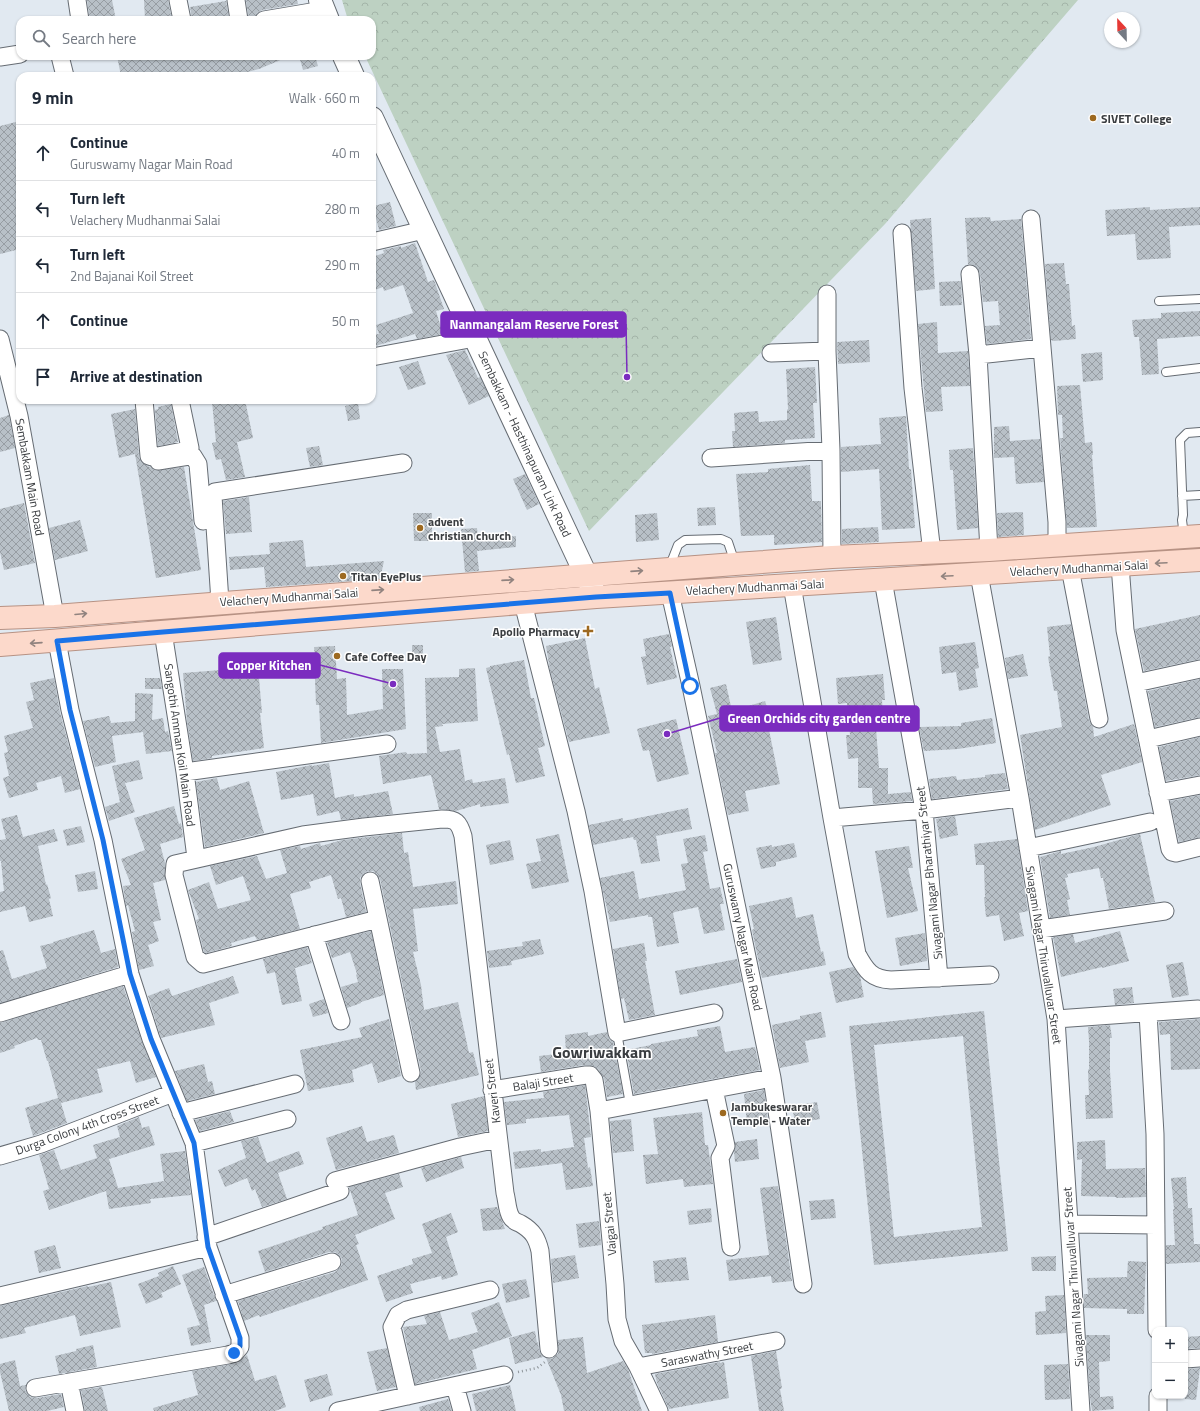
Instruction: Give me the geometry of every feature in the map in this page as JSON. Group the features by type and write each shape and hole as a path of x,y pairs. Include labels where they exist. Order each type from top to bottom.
{"main road":[{"name":"Velachery Mudhanmai Salai","path":"0,618 54,616 669,568 832,557 989,550 1192,537"},
{"name":"Velachery Mudhanmai Salai","path":"0,645 596,597 1200,560"},
{"path":"54,616 57,641"}],"street":[{"path":"77,0 79,16"},
{"path":"178,0 181,16"},
{"path":"236,0 238,16"},
{"path":"288,16 324,10"},
{"path":"0,57 16,55"},
{"path":"61,60 64,72"},
{"path":"346,60 351,72"},
{"name":"Sembakkam - Hasthinapuram Link Road","path":"376,127 596,597"},
{"path":"1031,219 1057,522 1057,545"},
{"path":"376,241 424,230"},
{"path":"902,233 913,388 932,553"},
{"path":"970,274 978,355 989,550"},
{"path":"827,294 827,351 832,450 832,557"},
{"path":"376,356 475,338"},
{"name":"Sembakkam Main Road","path":"0,339 16,404"},
{"path":"978,355 1042,348"},
{"path":"771,353 827,351"},
{"name":"Sembakkam Main Road","path":"16,404 54,616"},
{"path":"145,404 149,456 152,458 188,450 190,448 181,404"},
{"path":"711,458 832,450"},
{"path":"158,461 193,456 198,464 216,603"},
{"path":"216,603 213,496 215,492 404,463"},
{"path":"1120,565 1126,630 1170,849 1172,852 1176,853 1200,847"},
{"path":"1070,568 1099,719"},
{"name":"Sivagami Nagar Thiruvalluvar Street","path":"979,574 1020,798 1056,1020 1081,1411"},
{"name":"Sivagami Nagar Bharathiyar Street","path":"883,580 924,810 939,978"},
{"path":"792,585 856,954 864,967 880,980 990,975"},
{"name":"Guruswamy Nagar Main Road","path":"670,593 772,1078 803,1284"},
{"path":"523,603 576,811 593,891 617,1033 714,1013"},
{"name":"Sangothi Amman Koil Main Road","path":"163,632 185,772 196,858"},
{"path":"35,1388 234,1353 240,1346 240,1338 207,1242 194,1143 151,1039 130,974 103,840 70,710 57,641"},
{"path":"1136,684 1200,669"},
{"path":"1148,738 1200,728"},
{"path":"185,772 387,744"},
{"path":"1158,793 1200,785"},
{"path":"832,818 924,810 1020,798"},
{"name":"Kaveri Street","path":"196,858 303,835 364,827 442,819 456,821 460,826 463,836 505,1192 510,1216 514,1221 531,1230 535,1234 540,1251 549,1349"},
{"path":"1028,848 1150,822"},
{"path":"196,858 175,864 174,874 195,957 203,964 378,919"},
{"path":"370,881 411,1073"},
{"path":"1041,929 1165,911"},
{"path":"314,935 341,1021"},
{"path":"0,1013 130,974"},
{"path":"1056,1020 1198,1009"},
{"path":"1148,1013 1155,1134 1157,1327"},
{"name":"Balaji Street","path":"492,1090 586,1075 592,1077"},
{"name":"Vaigai Street","path":"592,1077 594,1080 599,1111 617,1319 623,1341 638,1367 659,1411"},
{"path":"599,1111 772,1078"},
{"path":"181,1113 295,1084"},
{"path":"714,1089 726,1146 720,1158 731,1247"},
{"name":"Durga Colony 4th Cross Street","path":"0,1156 41,1144 173,1093"},
{"path":"194,1143 287,1119"},
{"path":"0,1296 207,1242 338,1186 460,1147 498,1139"},
{"path":"1069,1224 1156,1225"},
{"path":"224,1294 332,1262"},
{"path":"408,1396 392,1327 398,1315 407,1310 490,1290"},
{"name":"Saraswathy Street","path":"638,1367 776,1341"},
{"path":"1188,1358 1200,1358"},
{"path":"338,1411 504,1375"},
{"path":"69,1382 74,1411"},
{"path":"455,1386 462,1411"},
{"path":"1158,1399 1158,1411"}],"lane":[{"path":"1158,301 1200,299"},
{"path":"1166,372 1200,368"},
{"path":"1192,537 1182,520 1184,515 1180,440 1187,433 1200,432"},
{"path":"1182,496 1200,495"},
{"path":"617,1033 630,1104"}],"path":[{"path":"504,1375 537,1368 543,1365 547,1359 549,1349"}],"green space":[{"path":"342,0 1078,0 885,224 589,531 376,79 376,72 373,72 367,60 376,60 376,16 347,16"}],"building":[{"path":"87,0 112,0 115,16 89,16"},
{"path":"144,0 168,0 171,16 145,16"},
{"path":"246,0 297,0 298,4 262,10 257,13 256,16 248,16"},
{"path":"226,1 228,16 191,16 190,7"},
{"path":"118,60 280,60 247,72 120,72"},
{"path":"300,60 316,60 318,66 303,70"},
{"path":"16,122 16,250 0,254 0,126"},
{"path":"390,202 396,226 379,230 376,218 376,205"},
{"path":"1150,207 1150,210 1200,207 1200,225 1169,227 1171,258 1137,260 1135,234 1107,236 1105,210"},
{"path":"990,217 991,221 1021,219 1031,339 987,344 985,326 1000,325 998,301 983,302 980,273 974,265 968,264 965,218"},
{"path":"931,218 935,289 916,291 910,220"},
{"path":"415,243 428,282 434,280 444,309 436,311 443,334 417,339 415,334 376,346 376,334 379,334 376,325 413,313 403,285 384,291 383,287 376,290 376,256 384,253 383,250 401,246 401,248"},
{"path":"1064,263 1066,284 1069,284 1072,326 1075,325 1076,339 1054,341 1051,340 1045,264"},
{"path":"961,281 962,305 940,306 939,282"},
{"path":"1200,311 1200,336 1157,339 1159,374 1142,375 1139,337 1134,337 1132,320 1161,318 1161,313"},
{"path":"937,322 938,353 968,351 970,386 941,387 943,411 926,412 918,324"},
{"path":"869,340 870,362 838,364 837,342"},
{"path":"465,350 478,378 480,377 489,396 469,405 446,355"},
{"path":"1102,352 1103,380 1083,382 1081,354"},
{"path":"418,361 426,384 408,390 399,367"},
{"path":"815,367 817,403 813,403 815,438 785,440 785,443 733,447 732,431 735,431 734,413 758,411 759,422 787,420 788,409 786,369"},
{"path":"1080,385 1085,443 1092,442 1097,527 1067,528 1060,438 1063,438 1062,415 1058,415 1057,386"},
{"path":"171,404 178,442 158,446 155,410 158,409 158,407"},
{"path":"212,404 246,404 253,438 237,442 245,477 226,480 221,459 216,460 212,443 216,442"},
{"path":"358,404 360,419 348,421 345,406"},
{"path":"135,409 139,457 141,462 155,470 184,467 201,570 156,578 135,454 119,458 111,414"},
{"path":"9,415 15,448 0,452 0,418"},
{"path":"906,416 909,469 911,469 915,528 882,530 879,469 841,472 841,447 881,444 879,418"},
{"path":"1009,426 1010,441 1040,439 1044,482 1016,484 1014,457 994,458 994,427"},
{"path":"319,446 323,465 310,467 306,448"},
{"path":"973,448 978,528 957,530 953,470 950,470 949,450"},
{"path":"810,465 812,501 821,501 822,542 774,545 774,535 741,536 736,474 768,472 768,469"},
{"path":"525,474 539,504 527,510 513,479"},
{"path":"249,497 252,532 226,534 223,501"},
{"path":"24,503 35,563 4,570 0,552 0,509"},
{"path":"715,507 716,525 698,526 697,508"},
{"path":"1023,512 1024,535 998,537 997,513"},
{"path":"413,513 432,513 432,541 414,541"},
{"path":"657,513 659,540 636,542 635,515"},
{"path":"80,520 88,551 55,560 49,528"},
{"path":"878,527 879,542 842,544 842,529"},
{"path":"477,528 478,539 516,536 516,547 477,551 479,571 465,572 461,529"},
{"path":"303,540 306,567 384,561 380,579 266,587 264,567 230,570 229,557 270,554 269,543"},
{"path":"1200,615 1200,659 1144,671 1135,629"},
{"path":"776,617 782,660 753,665 746,622"},
{"path":"1071,624 1089,721 1093,726 1094,737 1134,724 1142,762 1101,775 1111,805 1035,830 1020,735 1062,727 1057,691 1054,691 1048,657 1050,656 1047,627"},
{"path":"669,634 672,646 670,647 677,678 647,685 641,657 646,656 643,639"},
{"path":"585,638 595,689 599,687 610,733 569,742 550,670 546,646"},
{"path":"975,642 979,668 975,669 978,687 959,691 956,672 942,674 939,647"},
{"path":"412,645 423,645 423,661 412,661"},
{"path":"335,646 337,679 346,678 347,715 383,709 382,669 403,669 406,729 321,743 319,705 316,705 315,679 317,679 314,647"},
{"path":"1023,654 1028,676 1008,679 1005,658"},
{"path":"524,660 531,698 534,698 545,746 538,748 545,776 516,783 509,754 507,755 486,668"},
{"path":"258,667 262,713 260,713 264,748 212,756 212,758 193,761 187,721 183,673"},
{"path":"475,668 478,721 442,724 443,726 435,727 440,752 460,749 465,781 472,779 473,783 505,778 509,803 480,807 480,804 456,811 439,809 431,775 383,784 379,756 406,752 407,754 427,753 425,678 459,677 459,669"},
{"path":"883,674 885,700 882,700 884,728 876,728 879,768 888,768 888,794 911,792 912,801 873,804 872,788 858,788 858,758 848,759 846,735 850,735 847,703 838,704 836,678"},
{"path":"54,678 60,712 80,789 65,793 61,776 36,783 38,790 9,798 3,778 9,776 4,753 8,752 4,736 33,728 26,702 34,700 30,683"},
{"path":"145,678 160,678 162,689 145,689"},
{"path":"1200,679 1200,717 1155,727 1148,691"},
{"path":"726,684 732,711 765,701 774,729 769,730 780,784 745,791 749,811 728,815 715,753 717,753 708,716 717,714 710,688"},
{"path":"135,693 153,694 152,720 163,718 165,732 168,731 172,751 146,754 143,732 112,736 116,762 95,767 83,721 109,716 111,723 135,721"},
{"path":"992,718 996,743 958,749 924,751 919,727 961,726 961,723"},
{"path":"676,719 689,774 657,782 649,750 643,751 637,729"},
{"path":"1200,737 1200,775 1166,781 1159,747"},
{"path":"139,760 143,779 125,783 135,812 109,821 105,807 120,802 112,766"},
{"path":"329,763 335,798 354,794 354,797 388,791 393,814 341,820 339,811 317,816 313,794 281,800 276,772"},
{"path":"1005,773 1008,789 932,799 929,779 956,776 957,780"},
{"path":"217,778 220,790 249,781 264,833 205,847 196,782"},
{"path":"1200,795 1200,837 1179,842 1170,801"},
{"path":"174,806 179,824 181,823 183,837 160,844 165,863 165,880 153,883 161,920 153,922 159,941 148,945 154,966 139,970 132,932 135,931 128,905 126,906 123,886 131,885 121,859 145,850 134,818"},
{"path":"688,808 692,829 656,836 660,861 641,864 636,840 634,840 633,837 593,845 589,825 623,818 623,821"},
{"path":"17,815 23,837 54,829 58,841 38,846 46,885 47,884 51,898 49,899 53,916 29,922 25,906 0,912 0,892 4,891 0,861 0,840 6,839 1,819"},
{"path":"955,816 958,835 940,839 936,819"},
{"path":"81,826 85,842 67,846 63,830"},
{"path":"402,833 404,853 408,852 413,887 456,881 458,904 413,909 418,951 413,952 421,985 424,1010 458,1002 469,1053 473,1052 479,1075 416,1090 415,1082 420,1076 421,1071 380,879 377,874 373,871 368,871 360,878 366,912 346,917 341,898 338,899 331,875 309,882 311,888 290,894 300,929 257,940 255,936 231,943 232,946 206,953 204,952 196,920 199,919 188,890 209,882 218,909 251,900 243,876 216,885 210,866 257,856 266,879 287,873 280,850 300,846 301,849 320,843 321,846 342,840"},
{"path":"559,834 569,882 532,889 526,864 541,861 536,839"},
{"path":"1140,834 1155,902 1109,909 1103,878 1101,878 1099,868 1067,874 1068,877 1065,878 1070,899 1067,900 1070,915 1050,918 1040,857 1061,851 1061,854 1094,847"},
{"path":"705,835 708,851 703,852 710,889 720,887 724,904 720,904 725,930 704,934 698,907 675,912 673,913 679,943 657,947 652,917 648,917 648,915 610,922 600,878 634,871 639,899 686,890 681,864 688,863 683,839"},
{"path":"1017,839 1028,911 1019,913 1024,936 1004,941 999,915 986,917 984,897 984,865 976,865 974,844"},
{"path":"510,840 514,860 490,865 486,845"},
{"path":"794,843 797,857 776,862 776,866 761,869 756,848"},
{"path":"909,846 913,868 908,868 918,911 887,918 875,851"},
{"path":"95,871 98,889 78,892 75,875"},
{"path":"792,897 796,918 813,914 821,952 823,951 826,965 762,978 752,930 754,929 749,906"},
{"path":"94,930 101,953 115,949 118,967 0,1003 0,951 3,950 12,979 47,968 40,946"},
{"path":"371,931 384,995 347,1008 341,987 358,982 357,974 350,952 332,958 327,942"},
{"path":"1120,931 1129,961 1061,977 1053,937 1073,934 1075,943"},
{"path":"925,933 927,961 900,966 895,938"},
{"path":"540,939 544,954 511,961 512,965 489,968 487,951 523,946 522,942"},
{"path":"644,943 647,961 645,961 655,1015 629,1020 624,998 621,999 613,949"},
{"path":"307,947 312,963 295,968 302,1001 282,1005 275,972 267,974 263,959"},
{"path":"737,959 742,982 680,995 675,971"},
{"path":"1183,962 1189,995 1172,998 1166,965"},
{"path":"853,967 860,976 864,997 836,1003 829,972"},
{"path":"233,976 239,993 209,1003 215,1025 161,1038 148,996 169,988 172,996"},
{"path":"123,986 142,1042 156,1077 136,1083 130,1061 97,1069 103,1092 61,1103 67,1123 33,1136 25,1108 58,1098 48,1061 41,1040 38,1040 37,1038 14,1046 15,1048 0,1053 0,1023"},
{"path":"1132,987 1134,1003 1115,1005 1113,989"},
{"path":"324,999 328,1013 313,1017 309,1004"},
{"path":"984,1011 1008,1251 874,1265 849,1026","holes":["963,1036 982,1227 894,1237 874,1045"]},
{"path":"821,1012 826,1037 805,1041 809,1062 780,1068 772,1025 800,1019 800,1016"},
{"path":"389,1019 401,1076 378,1083 372,1063 352,1070 354,1082 308,1091 300,1050 362,1037 359,1028"},
{"path":"1200,1019 1200,1069 1171,1070 1170,1034 1160,1035 1159,1022"},
{"path":"1110,1025 1112,1038 1110,1038 1110,1071 1113,1118 1086,1119 1085,1095 1089,1095 1088,1027"},
{"path":"720,1026 725,1052 755,1047 760,1070 634,1094 626,1050 698,1036 697,1030"},
{"path":"588,1032 588,1036 607,1032 609,1039 613,1042 623,1094 607,1097 604,1078 594,1066 584,1065 541,1072 539,1056 566,1053 565,1035"},
{"path":"204,1064 208,1082 212,1081 215,1094 187,1101 175,1071"},
{"path":"585,1085 591,1137 584,1138 588,1168 590,1167 593,1186 566,1190 562,1163 515,1169 513,1152 541,1149 541,1152 574,1147 569,1115 526,1119 526,1123 507,1125 504,1102 544,1098 543,1092"},
{"path":"764,1090 768,1122 747,1124 744,1094"},
{"path":"484,1096 488,1131 458,1137 451,1104"},
{"path":"817,1102 820,1119 795,1123 792,1106"},
{"path":"230,1111 234,1122 200,1131 195,1120"},
{"path":"702,1112 705,1145 708,1145 713,1184 684,1187 683,1179 646,1184 643,1155 658,1154 653,1118"},
{"path":"139,1117 142,1128 149,1126 155,1145 109,1159 118,1188 164,1181 160,1154 185,1151 191,1195 150,1199 151,1203 109,1209 106,1191 49,1210 43,1191 49,1189 39,1155 54,1150 61,1170 97,1158 93,1145 120,1137 117,1126"},
{"path":"631,1119 634,1151 613,1153 610,1121"},
{"path":"362,1126 367,1142 394,1135 399,1153 336,1170 326,1138"},
{"path":"258,1137 267,1163 299,1151 304,1164 278,1173 287,1199 262,1207 255,1189 252,1191 247,1178 225,1187 218,1170 246,1158 241,1141"},
{"path":"757,1139 759,1159 735,1162 735,1142"},
{"path":"1105,1140 1106,1169 1145,1168 1146,1197 1116,1198 1081,1196 1082,1159 1077,1160 1077,1142"},
{"path":"461,1157 464,1168 426,1182 421,1168"},
{"path":"399,1174 403,1187 385,1193 395,1219 355,1235 359,1244 356,1245 368,1280 260,1317 259,1315 244,1321 238,1301 335,1272 342,1264 342,1259 339,1255 335,1252 329,1252 265,1272 258,1251 323,1229 322,1227 358,1215 349,1187"},
{"path":"1186,1177 1188,1208 1192,1208 1194,1244 1200,1244 1200,1262 1166,1264 1166,1245 1175,1245 1171,1178"},
{"path":"778,1186 792,1281 772,1283 771,1276 729,1281 726,1260 769,1255 760,1188"},
{"path":"834,1199 836,1218 811,1220 809,1201"},
{"path":"497,1207 505,1229 483,1231 480,1209"},
{"path":"711,1208 712,1222 689,1225 687,1211"},
{"path":"451,1213 458,1232 446,1237 458,1275 442,1280 441,1276 410,1284 413,1293 386,1302 377,1276 413,1264 412,1259 432,1253 422,1224"},
{"path":"599,1221 601,1245 579,1248 576,1224"},
{"path":"55,1245 61,1268 39,1273 34,1251"},
{"path":"575,1255 579,1278 553,1283 551,1259"},
{"path":"1056,1256 1056,1271 1032,1271 1031,1257"},
{"path":"686,1257 689,1280 655,1283 653,1261"},
{"path":"1128,1261 1146,1262 1144,1314 1127,1314 1127,1309 1084,1308 1084,1294 1088,1294 1087,1278 1127,1277"},
{"path":"173,1266 181,1284 161,1293 163,1297 146,1304 138,1284 159,1276 158,1273"},
{"path":"204,1267 216,1301 204,1305 211,1342 191,1346 187,1328 200,1325 182,1275"},
{"path":"526,1279 530,1297 506,1303 502,1284"},
{"path":"111,1282 121,1327 80,1336 75,1315 24,1328 26,1333 0,1339 0,1306"},
{"path":"1064,1295 1066,1333 1036,1335 1035,1312 1046,1311 1045,1296"},
{"path":"499,1302 512,1336 472,1350 477,1369 415,1384 403,1327 427,1324 424,1316 440,1312 449,1340 478,1332 471,1313"},
{"path":"715,1315 718,1342 652,1354 645,1353 642,1325"},
{"path":"535,1331 539,1350 543,1357 515,1364 509,1338"},
{"path":"1086,1335 1110,1335 1110,1361 1099,1362 1100,1397 1113,1396 1114,1409 1092,1411"},
{"path":"1200,1336 1200,1348 1188,1349 1188,1337"},
{"path":"583,1337 587,1373 623,1361 628,1369 642,1411 564,1411 561,1395 546,1358 550,1359 558,1354 558,1340"},
{"path":"93,1345 97,1367 59,1374 55,1356"},
{"path":"387,1348 396,1387 377,1391 367,1352"},
{"path":"776,1351 784,1411 759,1411 751,1356"},
{"path":"247,1355 255,1381 276,1375 286,1407 275,1411 154,1411 153,1408 198,1395 192,1371 238,1363"},
{"path":"15,1360 20,1386 26,1385 25,1390 30,1397 37,1398 61,1394 64,1407 47,1411 9,1411 0,1372 0,1364"},
{"path":"724,1362 729,1398 669,1409 657,1383 655,1374"},
{"path":"1068,1364 1070,1399 1045,1400 1044,1365"},
{"path":"1200,1368 1196,1400 1185,1399 1188,1399 1188,1369"},
{"path":"327,1374 333,1395 310,1402 304,1380"},
{"path":"510,1385 516,1411 476,1411 472,1394"},
{"path":"102,1387 108,1411 85,1411 81,1390"},
{"path":"448,1399 452,1411 420,1411 419,1407"}],"place":[{"name":"SIVET College","path":"1093,118"},
{"name":"Nanmangalam Reserve Forest","path":"627,377"},
{"name":"advent christian church","path":"420,528"},
{"name":"Titan EyePlus","path":"343,576"},
{"name":"Apollo Pharmacy","path":"588,631"},
{"name":"Cafe Coffee Day","path":"337,656"},
{"name":"Copper Kitchen","path":"393,684"},
{"name":"Green Orchids city garden centre","path":"667,734"},
{"name":"Jambukeswarar Temple - Water","path":"723,1113"}],"district":[{"name":"Gowriwakkam","path":"602,1052"}],"route":[{"path":"234,1353 240,1346 240,1338 208,1247 194,1143 151,1039 130,974 103,840 70,710 57,641 596,597 670,593 690,686"}]}
